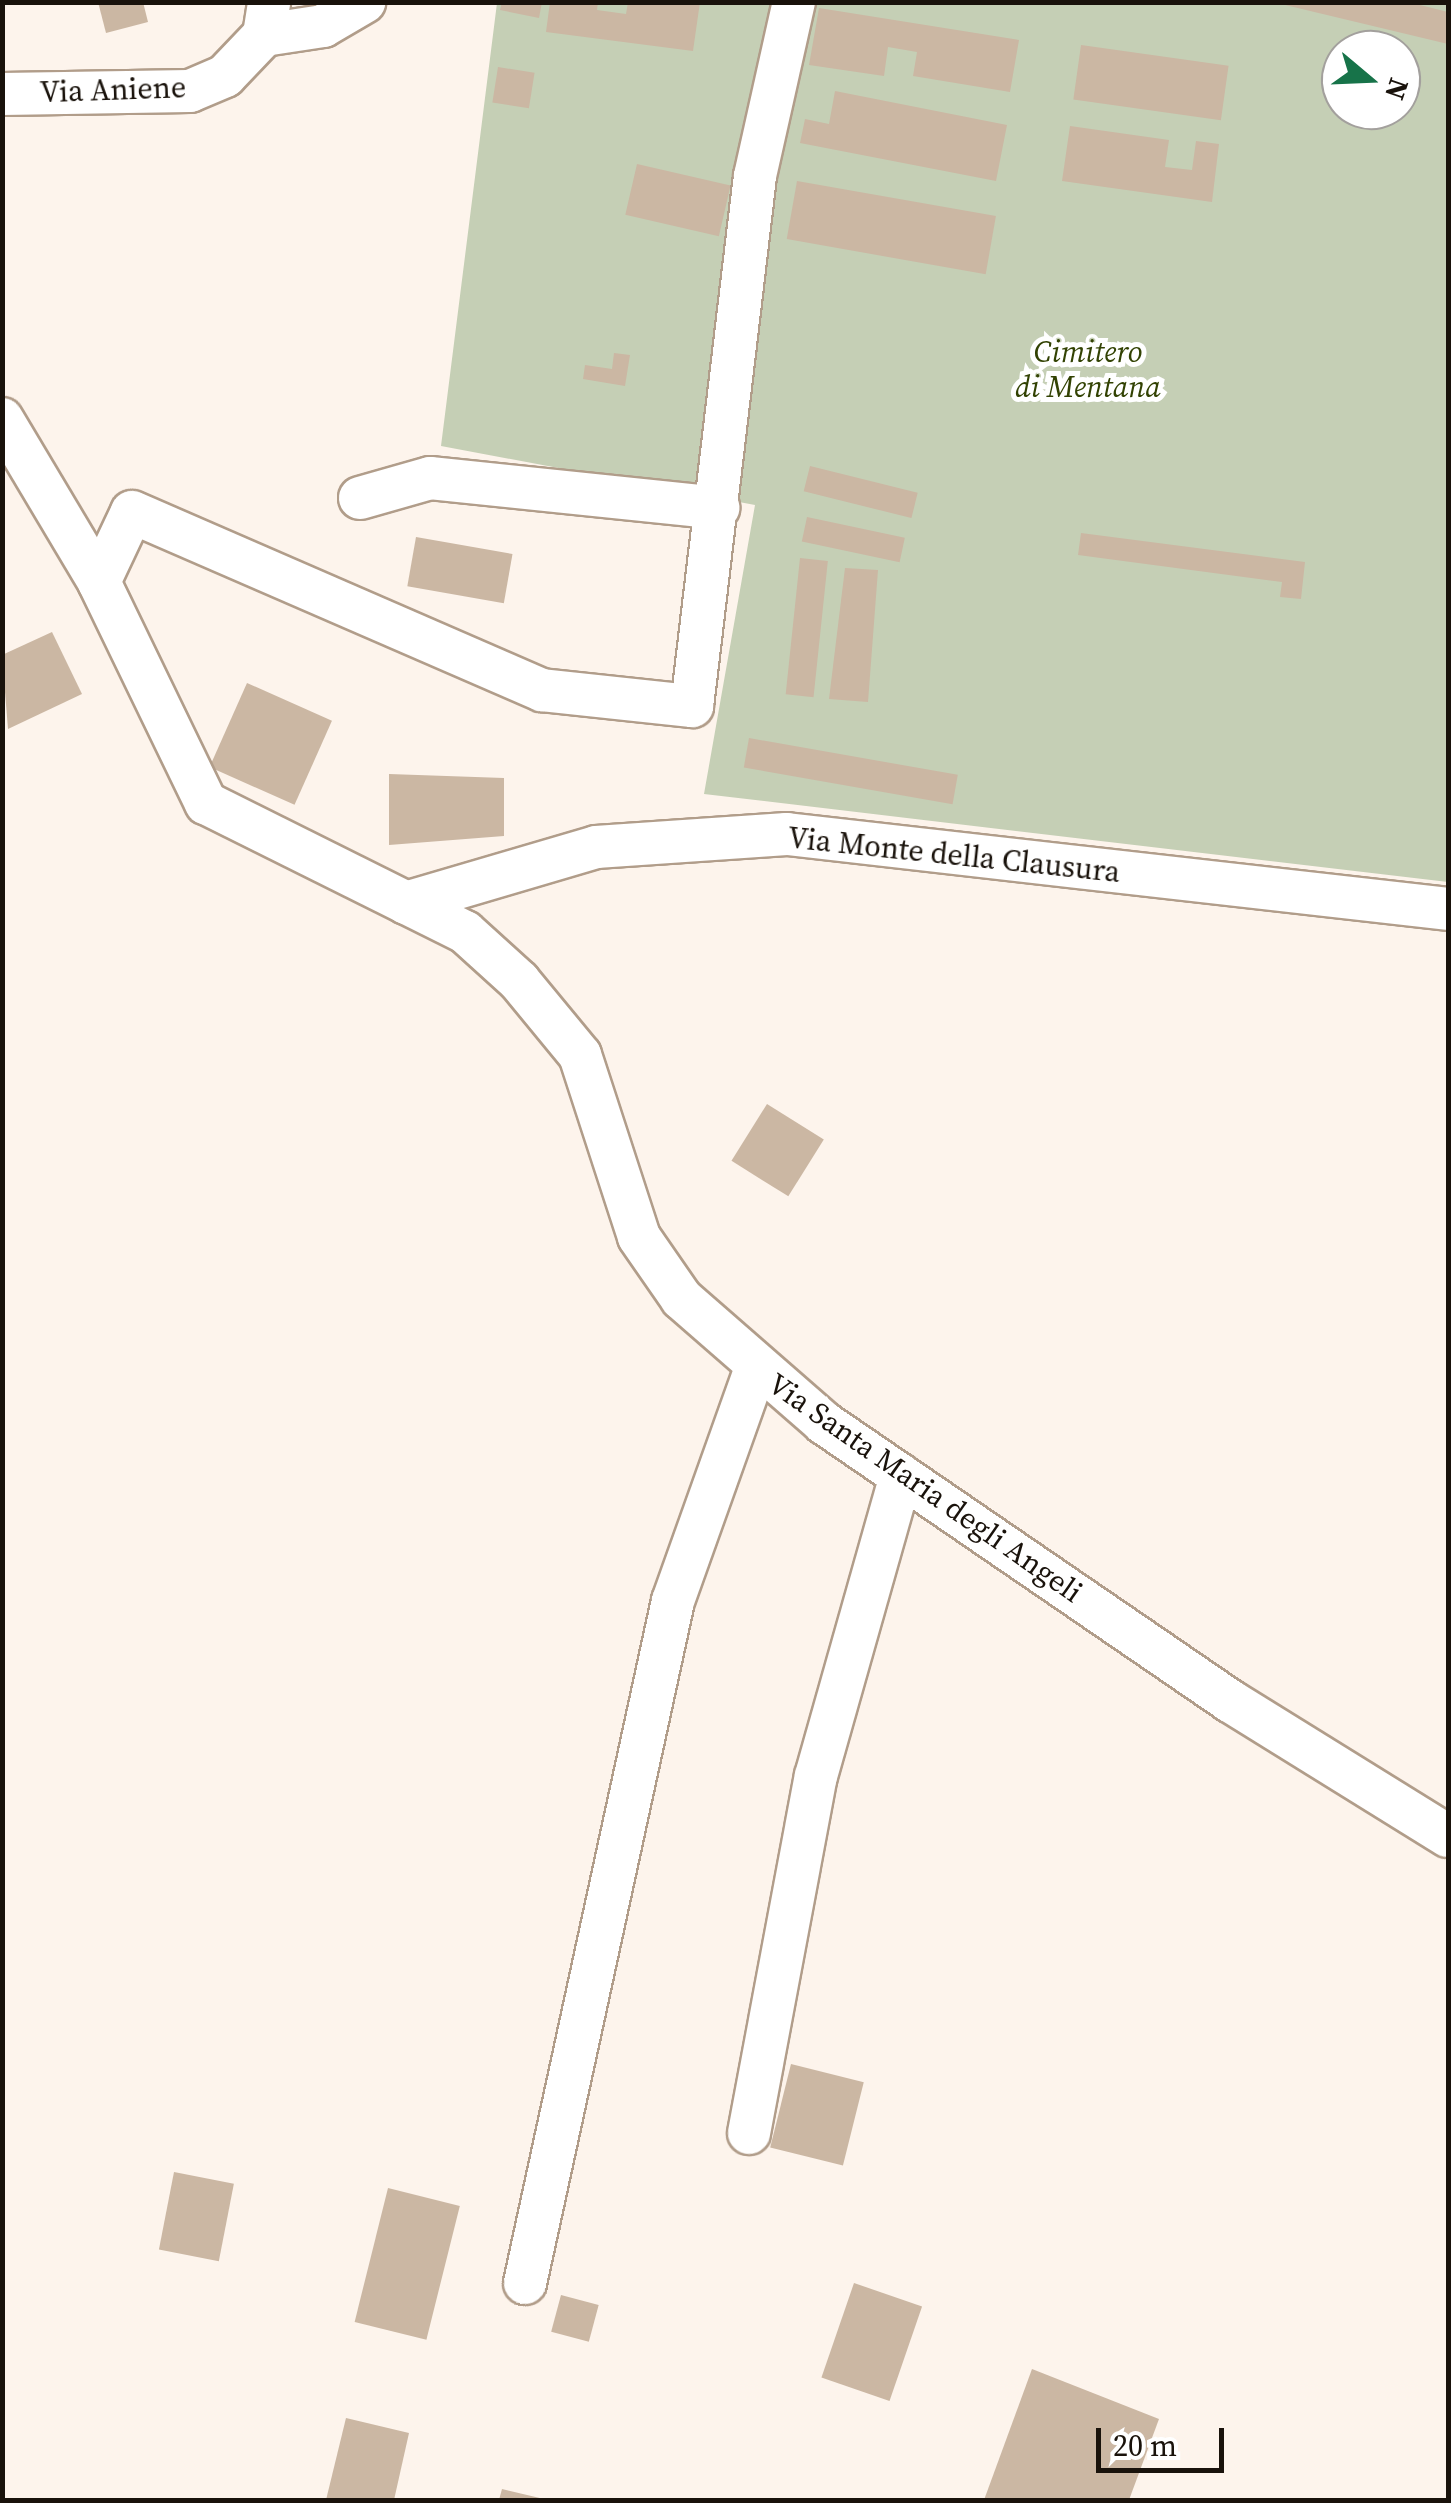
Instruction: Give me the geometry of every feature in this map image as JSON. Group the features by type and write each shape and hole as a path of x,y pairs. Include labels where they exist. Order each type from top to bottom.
{"street":[{"name":"Via Aniene","path":"2,94 190,91 226,76 266,19 323,26 364,2"},
{"path":"99,582 132,512 542,690 692,706 754,176 794,2"},
{"name":"Via Santa Maria degli Angeli","path":"2,419 99,582 206,802 465,932 580,1055 649,1258 756,1368 901,1476 1230,1701 1448,1836"},
{"path":"360,498 430,478 718,508"},
{"name":"Via Monte della Clausura","path":"406,903 596,847 787,834 1448,909"},
{"path":"525,2283 673,1601 756,1368"},
{"path":"749,2132 816,1776 901,1476"}],"green space":[{"name":"Cimitero di Mentana","path":"497,3 1448,3 1448,882 704,794 755,505 441,446"}],"building":[{"path":"98,2 143,2 148,22 106,33"},
{"path":"502,2 542,2 539,18 500,10"},
{"path":"550,2 598,2 597,10 626,14 628,2 700,2 693,51 546,32"},
{"path":"1408,2 1448,12 1448,44 1421,38 1421,30 1390,30 1281,4"},
{"path":"819,8 1019,40 1010,92 913,76 917,52 888,47 884,76 809,65"},
{"path":"1081,45 1229,66 1221,120 1073,99"},
{"path":"498,67 535,73 529,108 492,103"},
{"path":"835,91 1007,125 996,181 800,143 805,119 829,124"},
{"path":"1070,126 1169,140 1165,167 1192,170 1196,141 1219,144 1212,202 1062,181"},
{"path":"637,164 731,186 719,236 625,215"},
{"path":"797,181 996,216 986,274 787,239"},
{"path":"614,353 630,355 625,386 583,379 585,365 612,369"},
{"path":"810,466 918,493 911,518 804,491"},
{"path":"807,517 905,538 900,562 802,541"},
{"path":"1081,533 1305,562 1301,599 1280,597 1282,582 1078,555"},
{"path":"416,537 513,554 504,603 407,586"},
{"path":"800,558 828,561 814,697 786,694"},
{"path":"845,568 878,570 868,702 829,699"},
{"path":"52,632 82,694 8,729 2,655"},
{"path":"247,683 332,721 295,805 210,767"},
{"path":"749,738 958,775 953,804 744,768"},
{"path":"389,774 504,778 504,836 389,845"},
{"path":"767,1104 824,1140 788,1196 731,1161"},
{"path":"791,2064 864,2082 843,2166 770,2147"},
{"path":"174,2172 234,2184 219,2261 159,2250"},
{"path":"388,2188 460,2206 426,2340 355,2322"},
{"path":"854,2283 922,2306 890,2401 821,2378"},
{"path":"561,2295 599,2305 589,2342 551,2332"},
{"path":"1032,2369 1159,2419 1129,2500 984,2500"},
{"path":"346,2418 409,2433 394,2500 326,2500"},
{"path":"502,2489 544,2499 544,2500 499,2500"}]}
